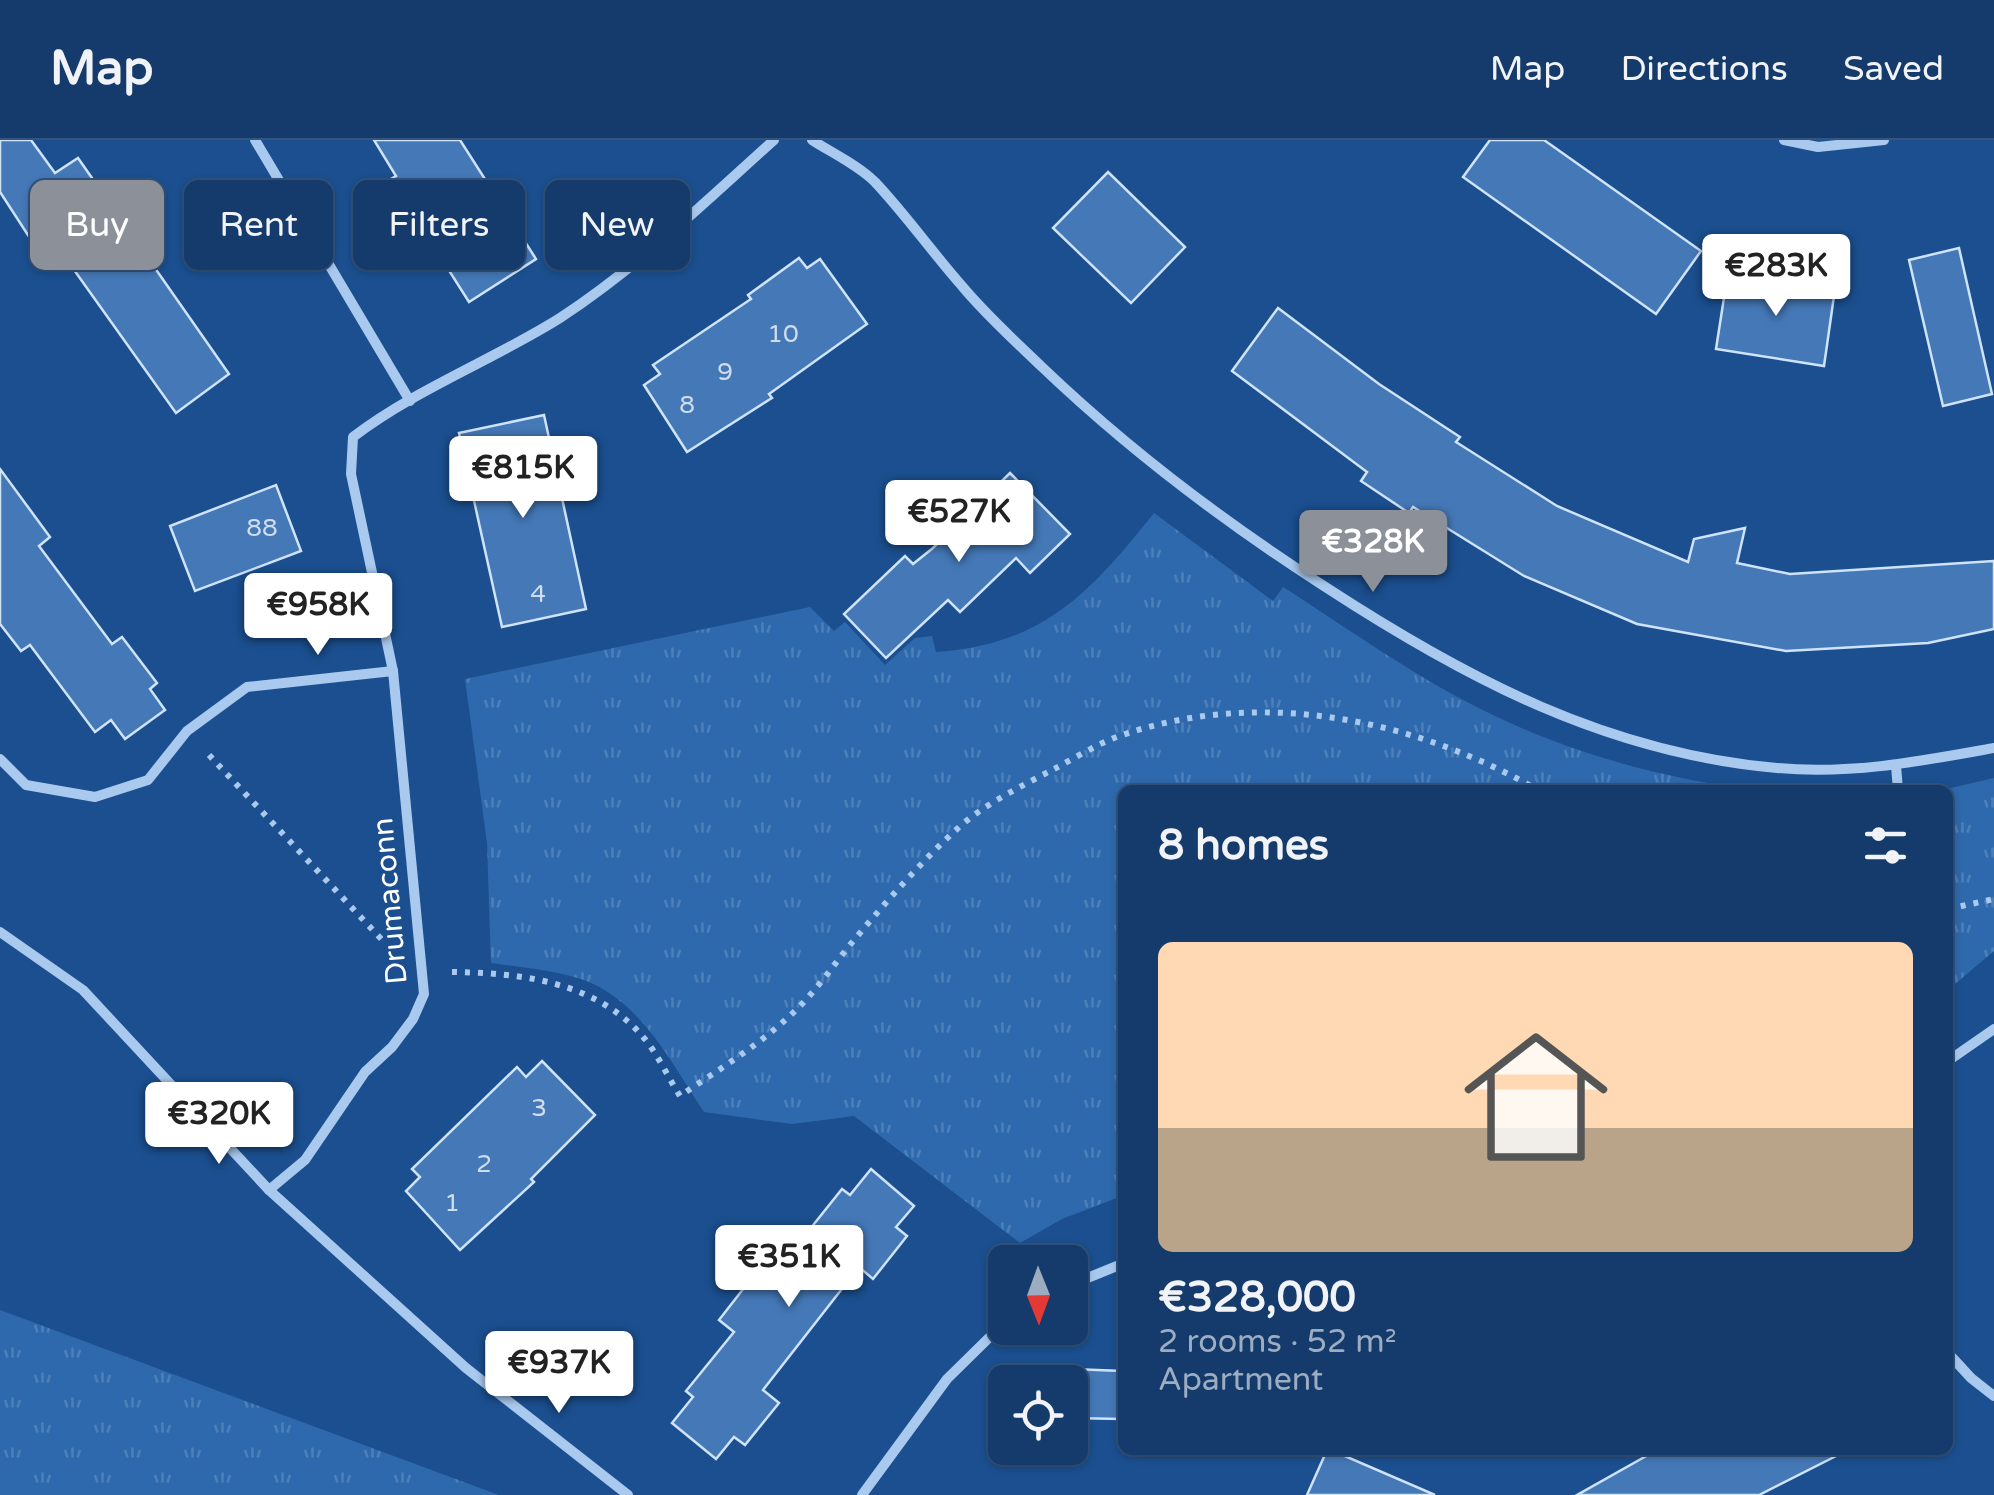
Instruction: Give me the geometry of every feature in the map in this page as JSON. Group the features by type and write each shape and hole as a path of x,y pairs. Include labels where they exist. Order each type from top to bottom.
{"street":[{"path":"255,140 410,401"},
{"name":"Drumaconn","path":"269,1190 305,1160 365,1072 413,1019 424,994 393,672 356,503 353,437 562,316 673,232 774,140"},
{"path":"812,140 872,180 978,304 1146,462 1206,508 1391,630 1525,703 1678,752 1780,769 1896,766 1994,748"},
{"path":"1784,140 1818,147 1884,140"},
{"path":"0,759 26,785 96,797 148,780 187,731 247,687 393,672"},
{"path":"1896,766 1898,785"},
{"path":"0,932 83,990 269,1190 466,1368 628,1495"},
{"path":"1953,1058 1994,1029"},
{"path":"1088,1278 1118,1266"},
{"path":"862,1495 947,1380 988,1339"},
{"path":"1953,1358 1994,1396"}],"path":[{"path":"187,731 408,966 423,971 496,972 577,990 614,1009 648,1042 680,1096 767,1034 800,1005 878,911 961,825 1028,783 1114,738 1176,721 1241,714 1349,719 1412,733 1460,750 1528,785"},
{"path":"1953,907 1994,899"}],"green space":[{"path":"1154,513 1273,601 1283,587 1412,671 1493,715 1619,763 1723,785 1118,785 1118,1198 1062,1219 1020,1243 854,1116 792,1124 704,1112 654,1036 623,1003 584,980 491,963 487,843 465,679 810,607 834,631 845,622 885,665 915,638 932,636 936,652 1006,639 1061,610 1108,567"},
{"path":"1994,778 1994,951 1953,986 1953,787"},
{"path":"0,1310 499,1495 0,1495"}],"building":[{"path":"0,140 31,140 55,173 78,158 93,180 30,180 30,238 0,192"},
{"path":"374,140 460,140 486,180 392,180 396,176"},
{"path":"1490,140 1544,140 1701,251 1656,314 1463,177"},
{"path":"1108,172 1185,247 1131,303 1053,228"},
{"path":"525,242 536,259 525,266"},
{"path":"1959,248 1992,394 1943,406 1909,260"},
{"path":"799,258 807,268 820,259 867,324 769,394 772,398 687,452 644,385 660,374 653,365 751,299 748,295"},
{"path":"74,270 156,270 229,374 176,413"},
{"path":"449,270 519,270 469,302"},
{"path":"1728,272 1835,289 1824,366 1716,349"},
{"path":"1278,308 1379,384 1460,437 1456,442 1557,506 1688,562 1694,539 1745,528 1737,563 1790,574 1994,561 1994,629 1928,643 1786,651 1637,624 1524,576 1413,507 1409,513 1361,481 1367,472 1232,371"},
{"path":"544,415 586,609 502,627 459,433"},
{"path":"0,469 50,537 39,546 112,644 122,637 157,683 150,689 165,710 125,739 111,720 95,732 30,645 21,651 0,624"},
{"path":"1010,473 1070,534 1030,573 1016,558 960,612 948,600 886,658 844,614 905,556 913,564 933,548"},
{"path":"276,485 301,551 195,591 170,526"},
{"path":"542,1061 595,1115 531,1179 534,1182 460,1250 406,1191 420,1177 412,1169 517,1067 526,1077"},
{"path":"871,1169 914,1206 896,1227 907,1236 873,1279 859,1267 763,1390 779,1403 745,1445 734,1437 716,1459 672,1423 693,1397 686,1391 734,1332 719,1320 786,1234 798,1244 842,1189 850,1195"},
{"path":"1088,1370 1118,1371 1118,1419 1088,1418"},
{"path":"1325,1455 1343,1455 1435,1495 1307,1495"},
{"path":"1648,1455 1838,1455 1759,1495 1577,1495"}]}
